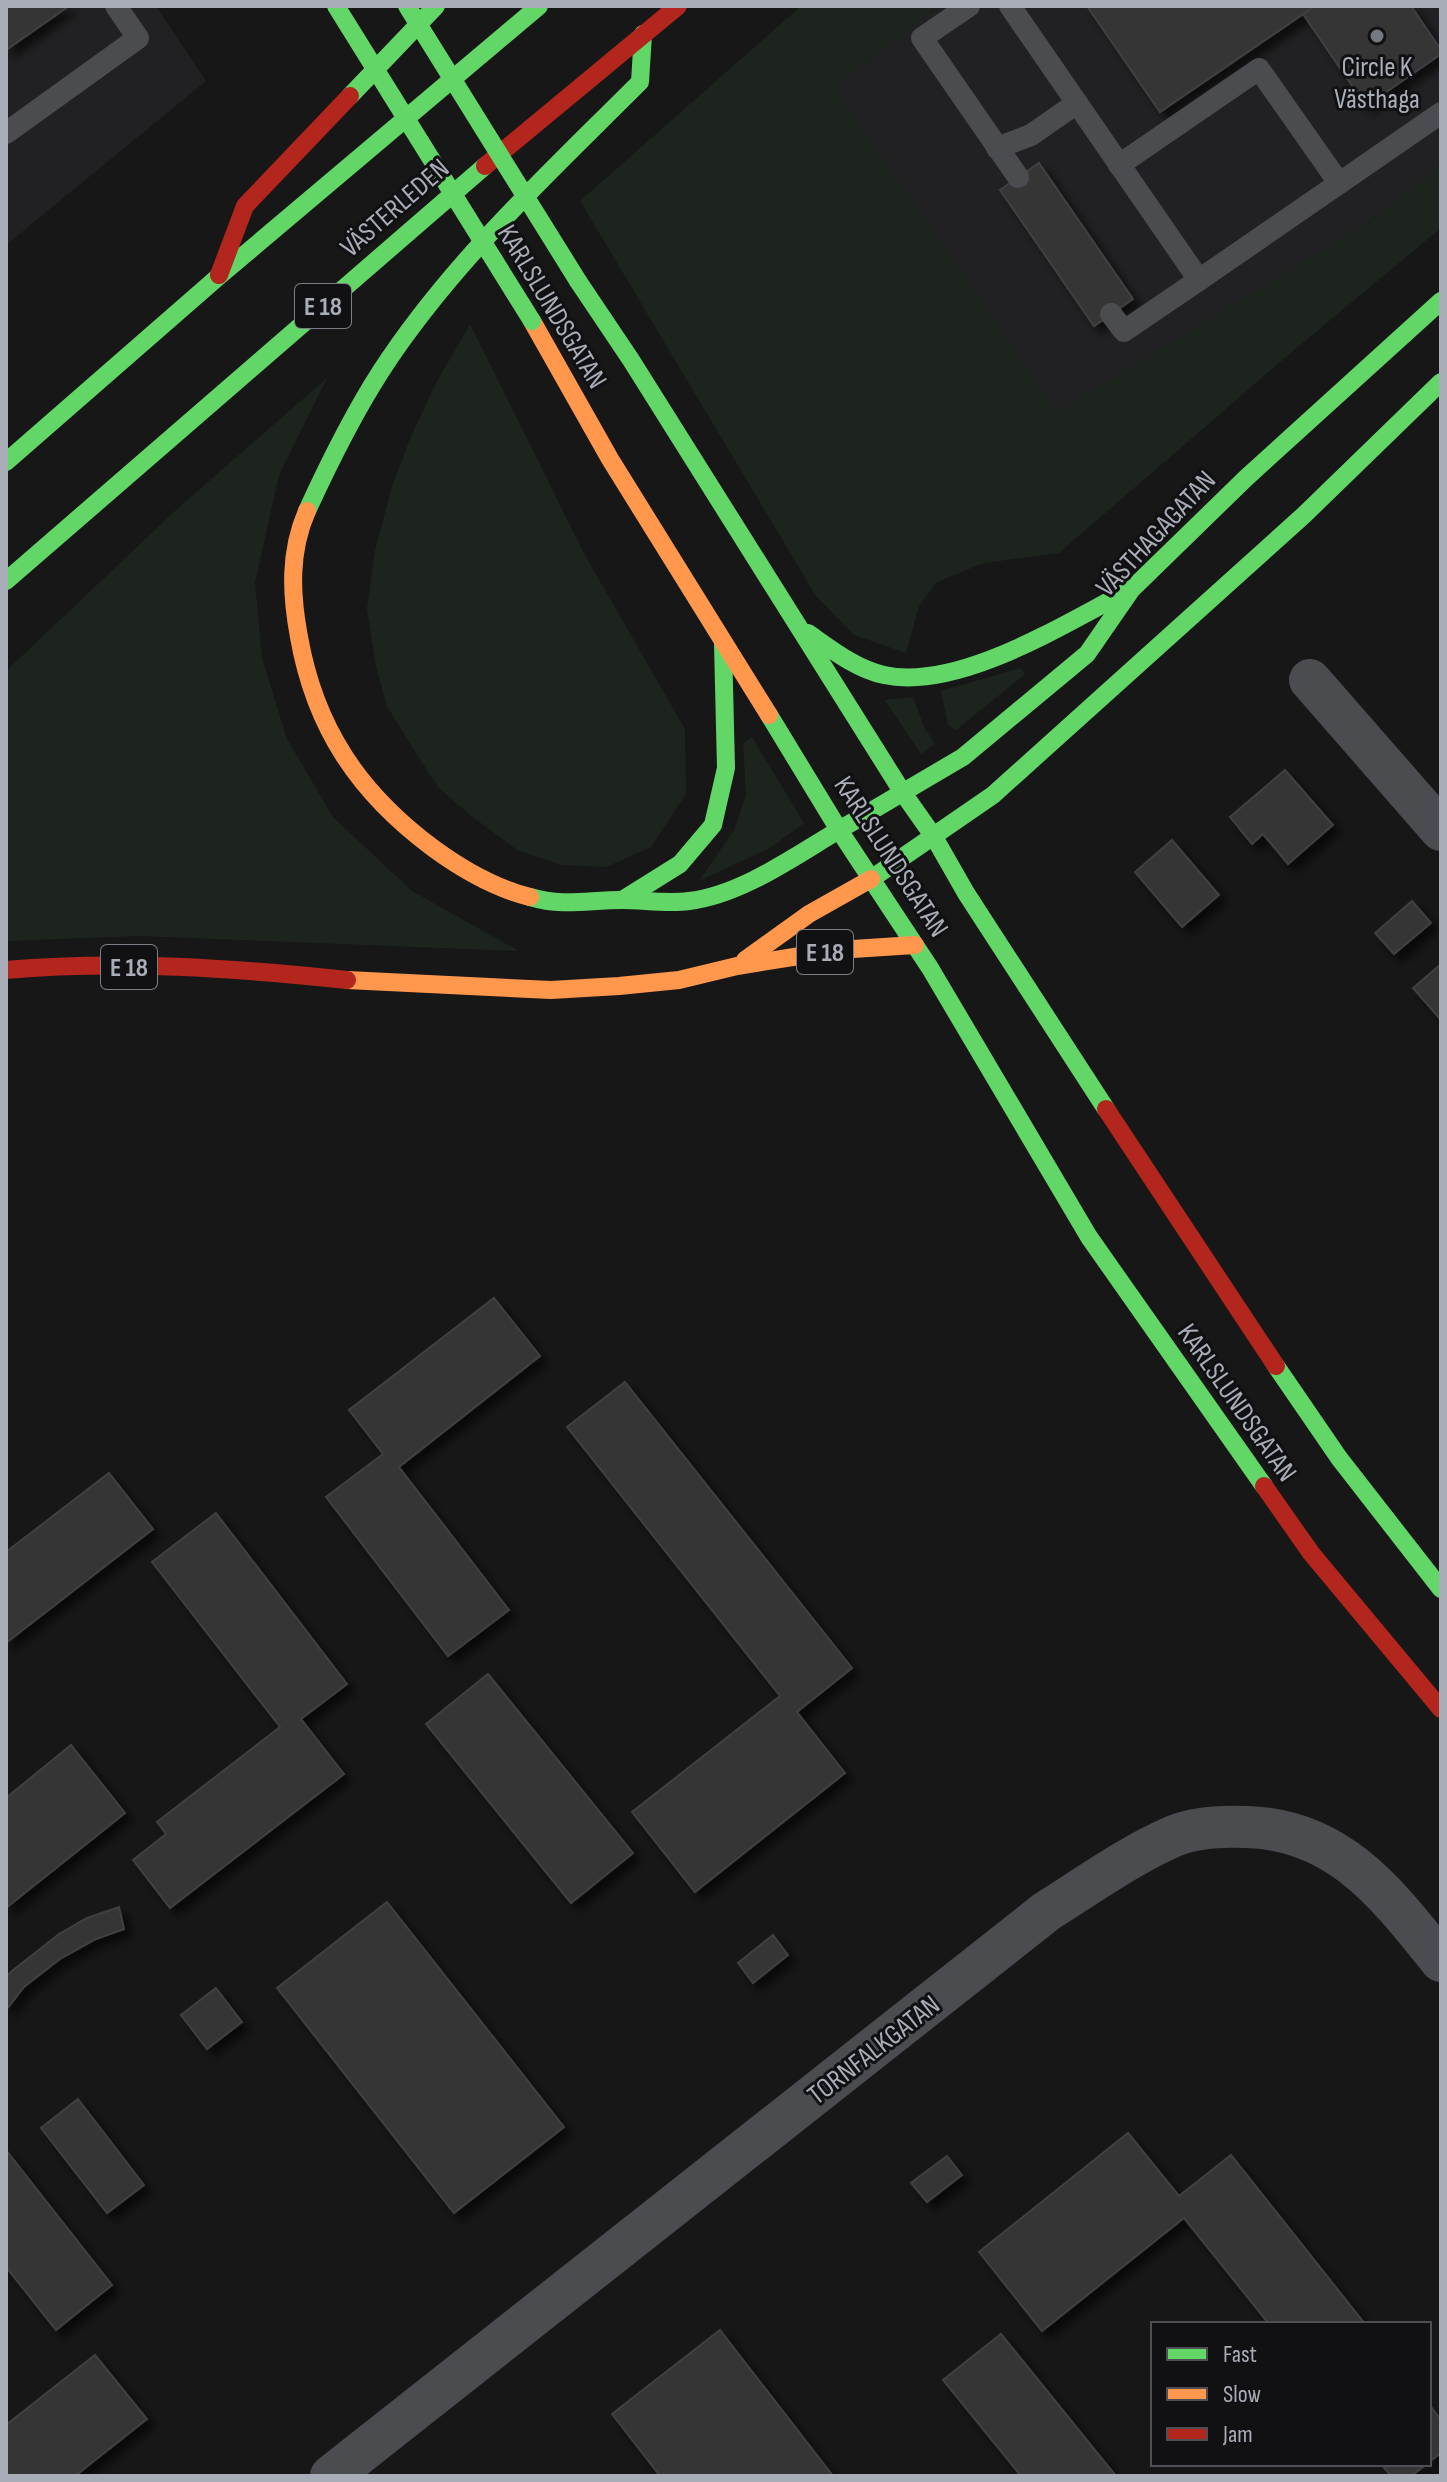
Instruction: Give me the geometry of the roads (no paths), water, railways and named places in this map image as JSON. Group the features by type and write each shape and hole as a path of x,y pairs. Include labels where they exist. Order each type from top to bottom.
{"main road":[{"name":"KARLSLUNDSGATAN","path":"336,6 532,321 610,459 723,644 915,945 1089,1237 1311,1553 1441,1709"},
{"name":"KARLSLUNDSGATAN","path":"407,6 1058,1037 1240,1315 1339,1458 1441,1589"},
{"path":"218,277 245,206 436,6"},
{"path":"6,462 218,277 539,6"},
{"name":"VÄSTERLEDEN","path":"6,581 510,144 678,6"},
{"name":"VÄSTHAGAGATAN","path":"643,34 640,82 465,263 391,354 327,465 295,548 294,604 300,652 314,701 335,747 363,786 392,817 467,872 511,892 564,904 624,899 695,901 750,881 963,757 1087,654 1132,589 1246,478 1441,301"},
{"path":"934,837 993,795 1073,724 1304,515 1441,382"},
{"path":"798,626 858,665 885,675 919,677 973,665 1015,648 1132,589"},
{"path":"624,899 680,864 713,825 726,768 723,644"},
{"name":"E 18","path":"737,966 809,914 871,879 934,837"},
{"name":"E 18","path":"6,970 62,965 253,970 353,981 551,990 679,980 737,966 837,950 915,945"}],"street":[{"path":"1310,680 1441,830"},
{"name":"TORNFALKGATAN","path":"331,2476 1047,1911 1115,1868 1175,1836 1221,1826 1273,1827 1306,1837 1342,1855 1374,1883 1441,1961"}],"lane":[{"path":"6,133 138,38 116,6"},
{"path":"969,6 922,38 1018,177"},
{"path":"1010,6 1199,280"},
{"path":"1119,165 1259,69 1339,183"},
{"path":"997,148 1031,135 1077,103"},
{"path":"1111,314 1124,331 1441,113"}],"place":[{"name":"Circle K Västhaga","path":"1377,36"}]}
